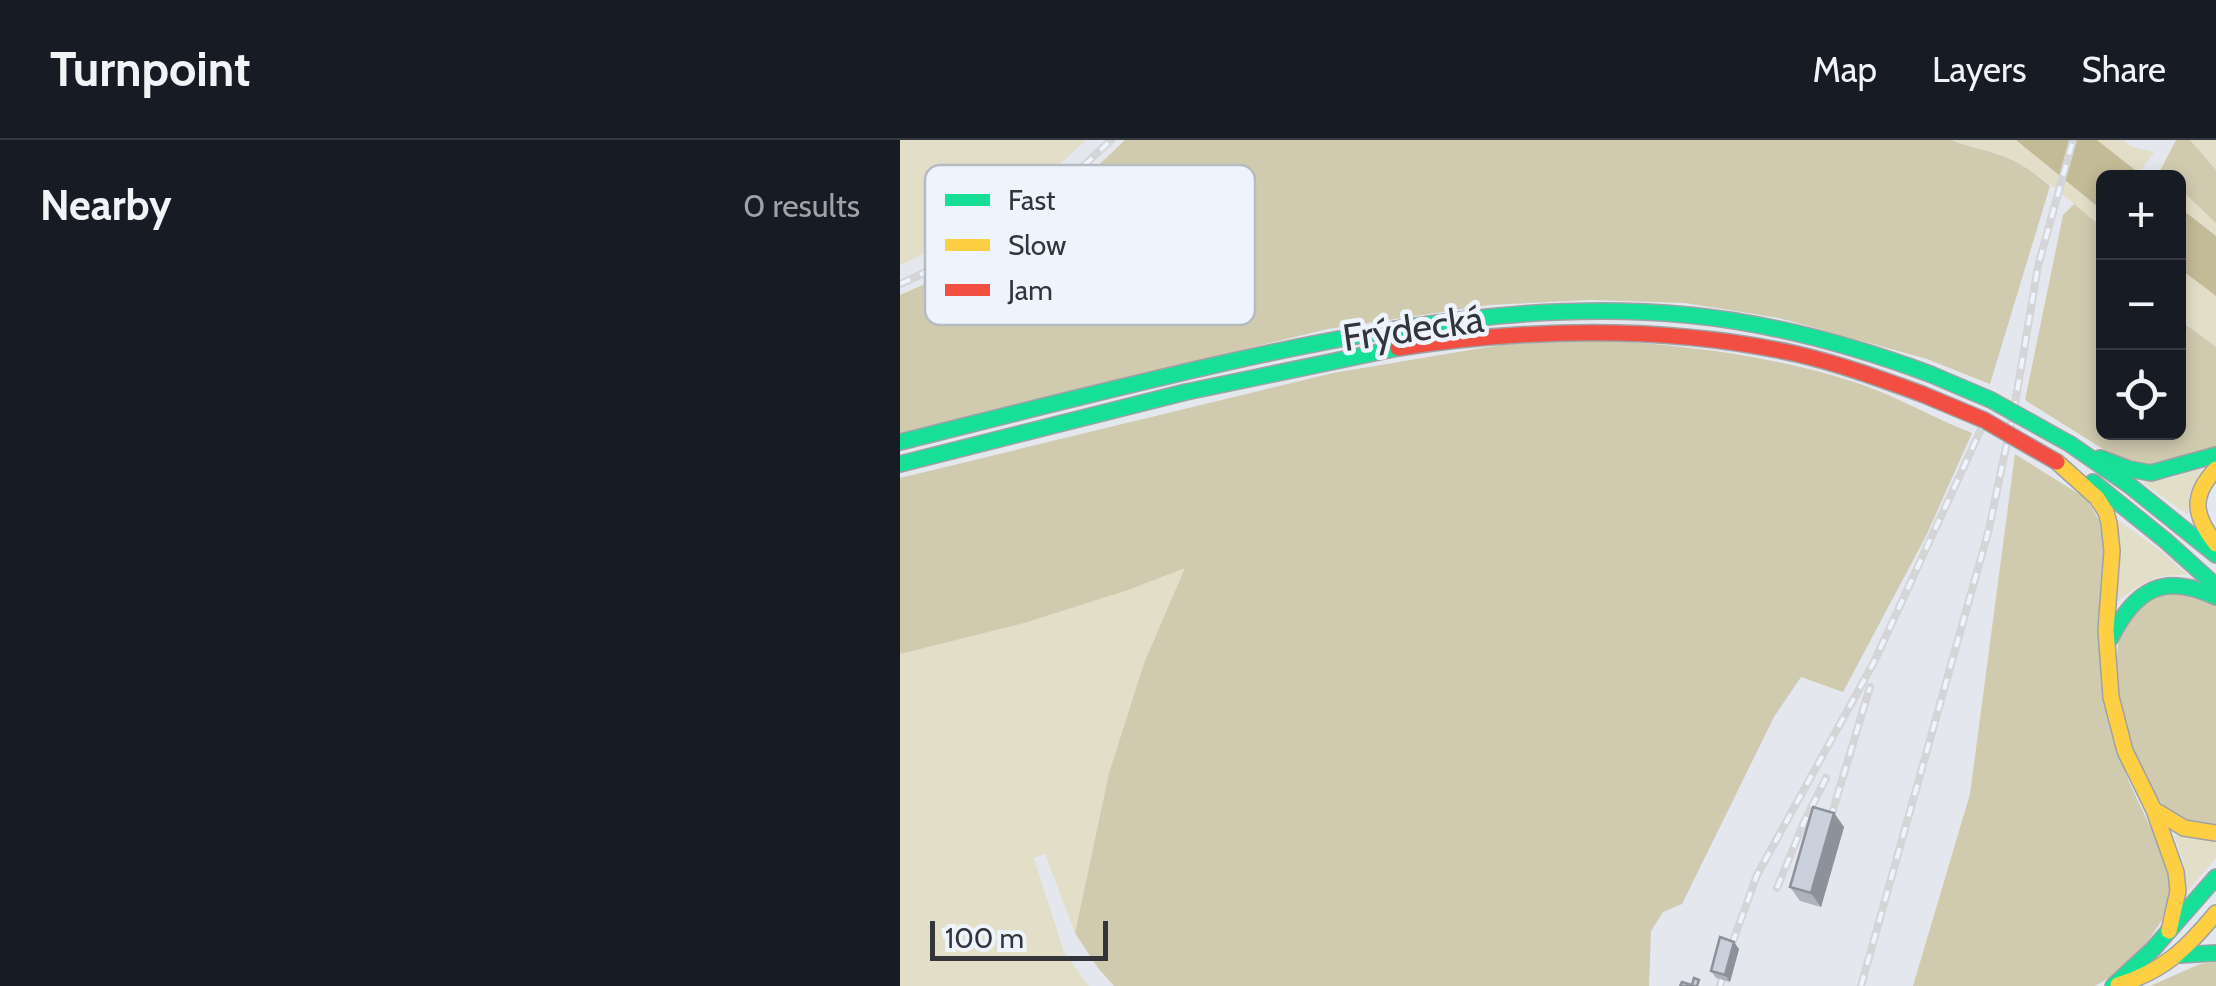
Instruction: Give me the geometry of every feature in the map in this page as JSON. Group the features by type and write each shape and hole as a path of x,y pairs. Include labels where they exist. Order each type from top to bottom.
{"main road":[{"name":"Frýdecká","path":"900,442 1328,340 1493,316 1608,311 1717,319 1790,330 1854,347 2003,406 2075,447"},
{"name":"Frýdecká","path":"900,464 1170,396 1414,345 1498,336 1621,331 1730,341 1826,362 1922,394 1984,420 2062,466"},
{"path":"2075,447 2145,472 2216,455"},
{"path":"2075,447 2216,555"},
{"path":"2062,466 2092,482 2216,586"},
{"path":"2062,466 2096,498 2108,518 2112,550 2107,610 2111,697 2120,738 2172,857 2178,885 2170,931"},
{"path":"2216,470 2204,482 2197,506 2201,526 2216,544"},
{"path":"2107,653 2123,613 2134,600 2151,590 2179,584 2216,596"},
{"path":"2154,810 2185,830 2216,833"},
{"path":"2114,986 2170,931 2216,877"},
{"path":"2114,986 2149,974 2180,955 2216,914"},
{"path":"2180,955 2216,952"}],"shaded area":[{"path":"900,140 1086,140 1058,165 925,165 925,253 900,265"},
{"path":"1125,140 1952,140 2013,161 2050,186 1990,384 1927,359 1779,318 1685,303 1591,300 1489,305 1328,329 900,433 900,295 925,283 925,325 1255,325 1255,165 1098,165"},
{"path":"1952,140 2016,140 2096,205 2096,222 2019,164 2000,154"},
{"path":"2016,140 2097,140 2135,170 2096,170 2096,205"},
{"path":"2097,140 2123,140 2132,147 2154,152 2141,170 2135,170"},
{"path":"2176,140 2190,140 2216,170 2216,223 2186,195 2186,170 2161,170"},
{"path":"2190,140 2216,140 2216,170"},
{"path":"2186,195 2216,223 2216,236 2186,212"},
{"path":"2074,204 2096,222 2096,440 2186,440 2186,325 2216,347 2216,447 2167,463 2138,466 2111,454 2025,400 2063,215"},
{"path":"2186,212 2216,236 2216,296 2186,273"},
{"path":"2186,274 2216,296 2216,347 2186,323"},
{"path":"1591,339 1722,352 1787,364 1882,392 1972,433 1926,536 1843,692 1801,677 1774,717 1682,904 1663,912 1651,931 1649,986 1114,986 1075,933 1109,773 1144,663 1185,568 1024,623 900,654 900,478 1333,373 1500,345"},
{"path":"2015,454 2087,499 2099,520 2104,545 2100,669 2107,718 2129,782 2169,866 2170,892 2162,920 2141,951 2095,986 1913,986 1970,794"},
{"path":"2202,468 2190,492 2188,515 2145,484 2145,481 2172,478"},
{"path":"2114,517 2188,575 2150,581 2117,602 2120,552"},
{"path":"1186,567 1144,663 1109,773 1075,933 1045,854 1034,858 1064,952 1089,986 900,986 900,654 1080,604"},
{"path":"2179,589 2216,602 2216,826 2182,820 2157,797 2132,744 2118,681 2123,625 2141,602"},
{"path":"2174,835 2216,841 2216,858 2188,891 2183,860"},
{"path":"2216,962 2216,986 2150,986 2200,964"}],"building":[{"path":"1813,807 1834,813 1811,893 1790,887"},
{"path":"1720,937 1734,942 1725,975 1711,971"},
{"path":"1694,978 1699,980 1697,986 1680,986 1682,982 1692,985"}],"railway":[{"path":"1083,165 1111,140"},
{"path":"1861,986 1989,529 2038,266 2073,140"},
{"path":"900,284 925,272"},
{"path":"1720,986 1757,875 1874,662 1983,425"},
{"path":"1824,840 1870,687"},
{"path":"1777,888 1826,778"}],"traffic: fast":[{"path":"900,442 1313,344 1419,325 1527,314 1634,311 1719,319 1811,337 1930,374"},
{"path":"900,464 1186,392 1398,348"},
{"path":"1930,374 1991,400 2070,444"},
{"path":"2070,444 2129,485 2216,555"},
{"path":"2100,458 2151,473 2216,455"},
{"path":"2093,482 2216,586"},
{"path":"2110,639 2130,608 2153,590 2181,586 2216,597"},
{"path":"2113,986 2153,949 2216,877"},
{"path":"2180,955 2216,953"}],"traffic: slow":[{"path":"2057,462 2097,498 2109,523 2112,551 2106,630 2111,697 2125,751 2154,810 2176,872 2178,891 2169,931"},
{"path":"2216,469 2202,488 2198,506 2203,524 2216,544"},
{"path":"2156,811 2184,828 2216,833"},
{"path":"2118,985 2173,957 2216,913"}],"traffic: jam":[{"path":"1398,348 1548,333 1698,338 1813,358 1922,394"},
{"path":"1922,394 1984,420 2057,462"}]}
